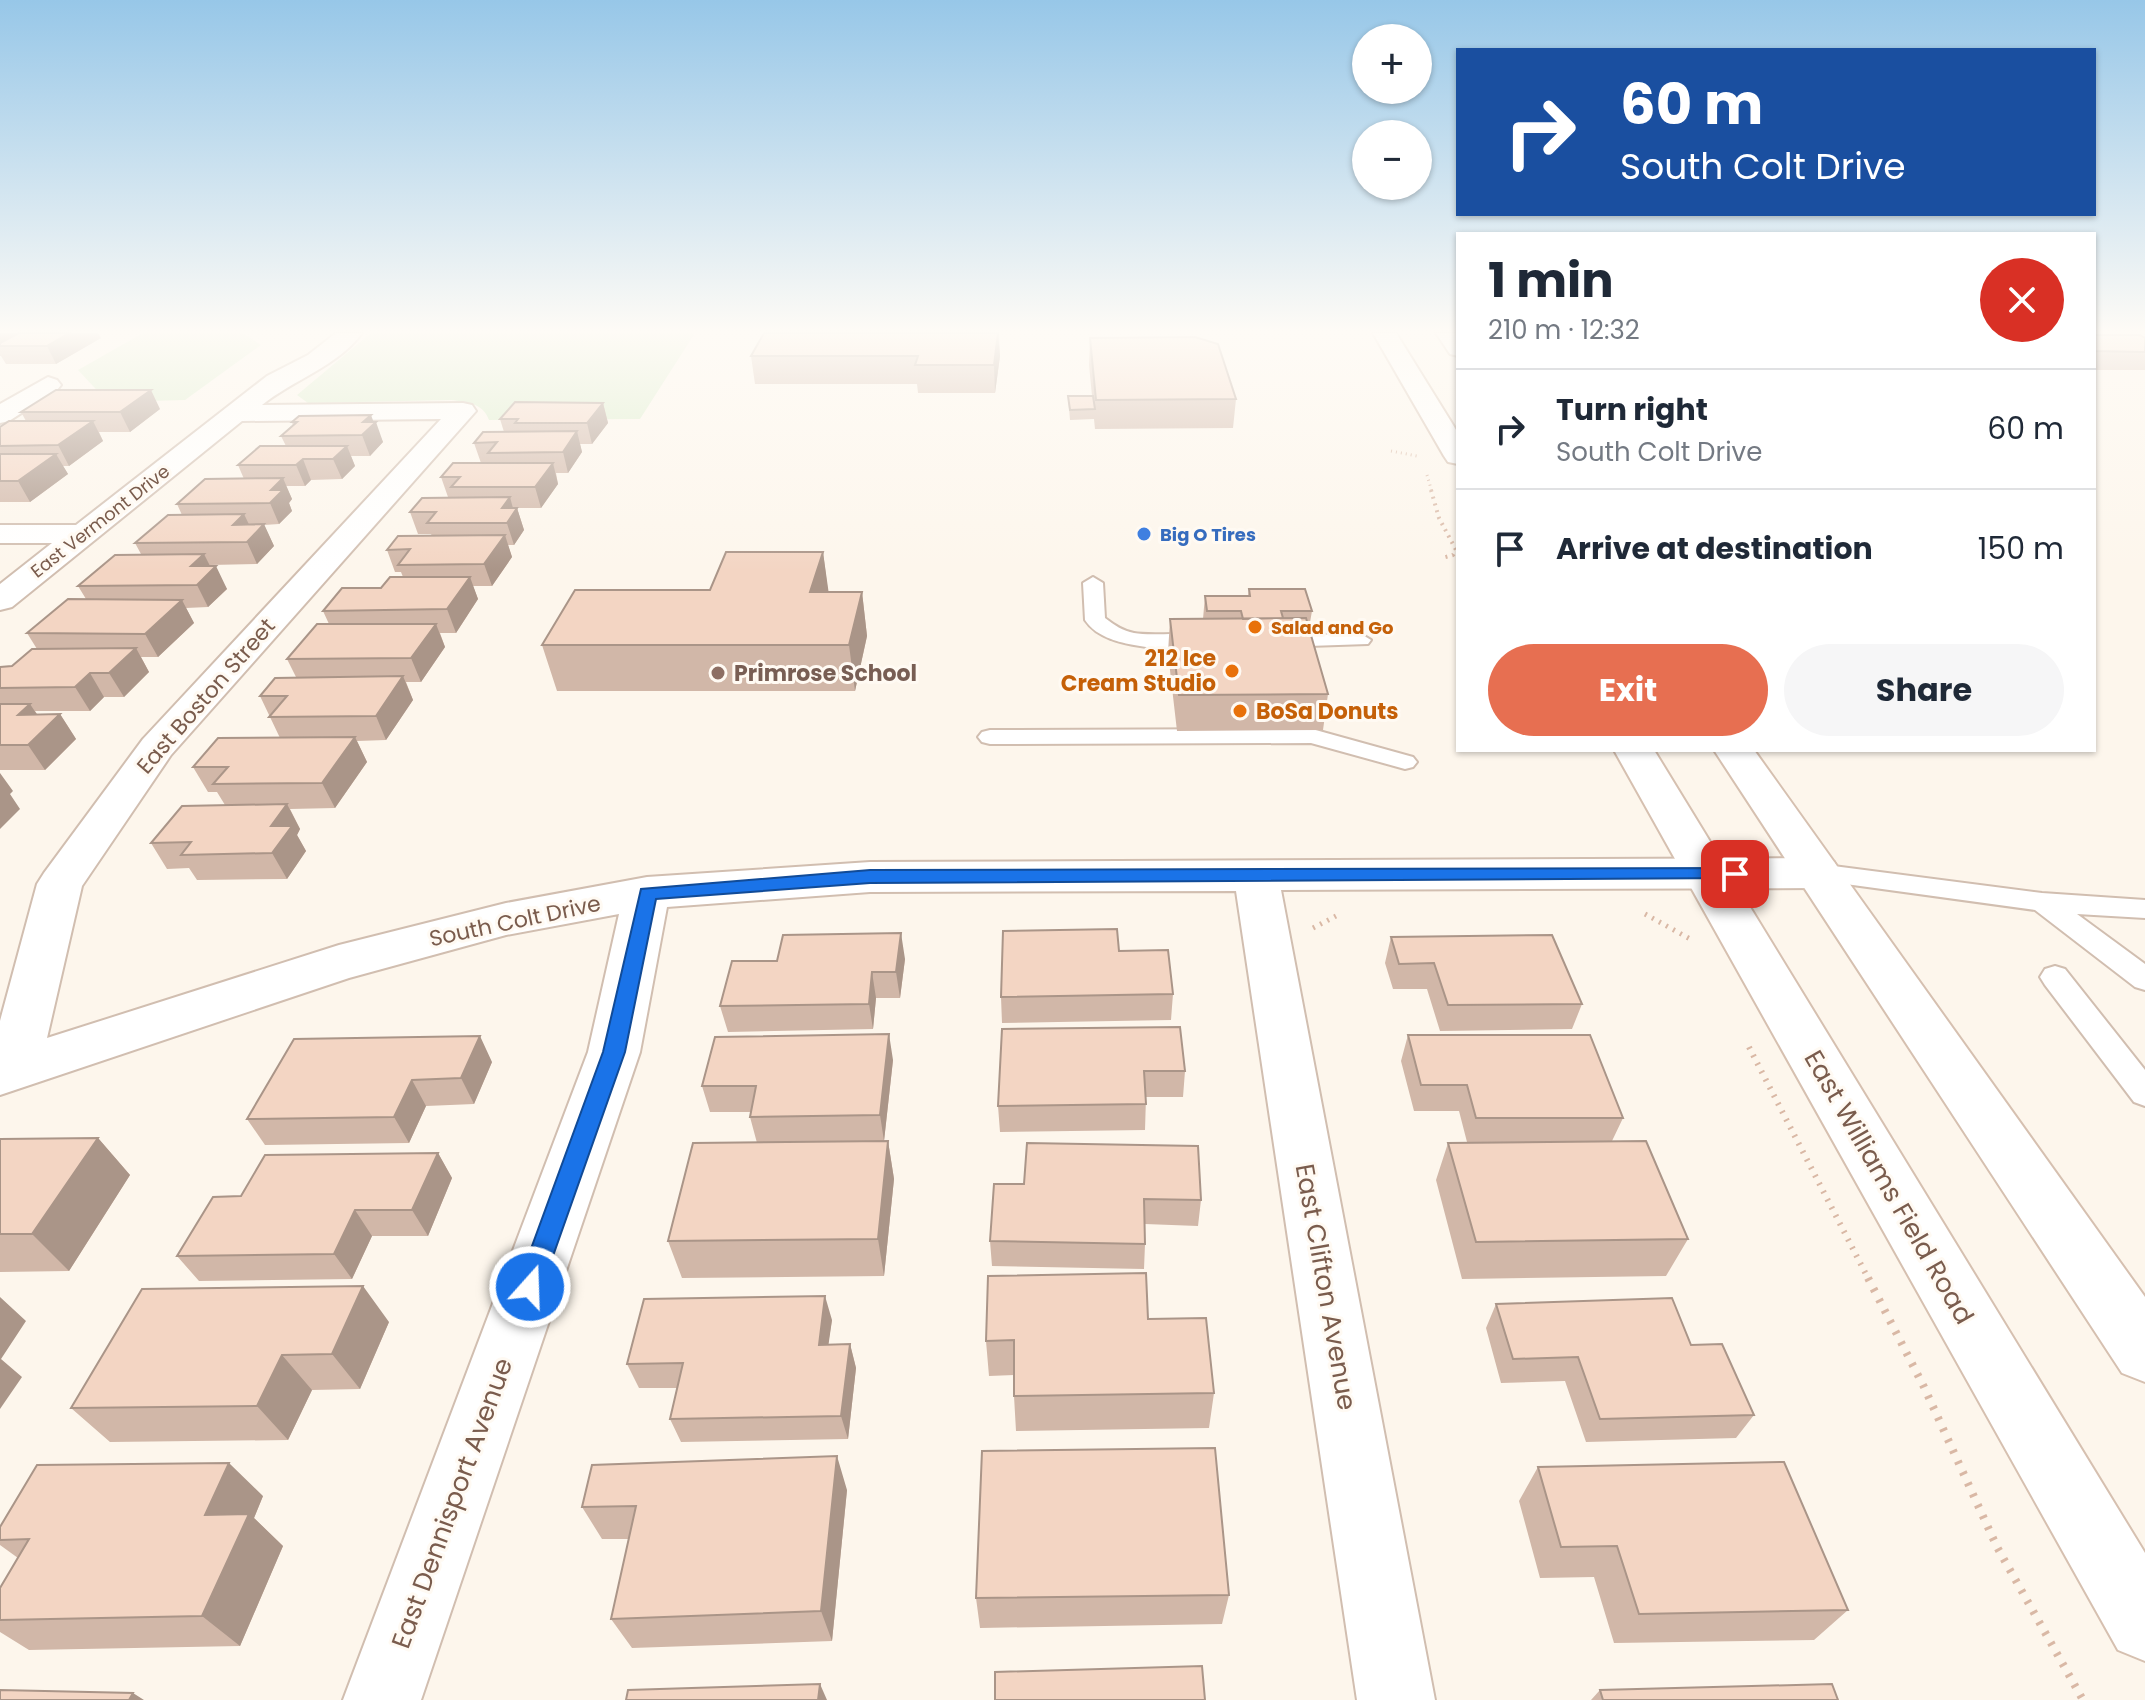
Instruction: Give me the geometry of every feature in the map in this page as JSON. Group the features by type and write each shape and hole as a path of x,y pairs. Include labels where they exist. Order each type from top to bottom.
{"street":[{"name":"East Boston Street","path":"236,413 312,412"},
{"name":"East Boston Street","path":"6,1073 60,884 157,747 462,412"},
{"path":"1432,412 1456,453"},
{"name":"East Vermont Drive","path":"0,600 236,413"},
{"path":"0,534 83,534"},
{"name":"East Williams Field Road","path":"1635,752 2145,1623"},
{"path":"1735,752 2145,1351"},
{"name":"South Colt Drive","path":"6,1073 339,963 506,919 647,893 870,877 1818,873"},
{"name":"East Clifton Avenue","path":"1256,875 1396,1700"},
{"name":"East Dennisport Avenue","path":"382,1700 614,1052 647,893"}],"lane":[{"path":"1093,583 1095,620 1115,635 1136,641 1225,641"},
{"path":"1279,641 1361,640"},
{"path":"990,737 1312,736 1405,762"},
{"path":"1818,873 2042,902 2145,909"},
{"path":"2042,902 2145,979"},
{"path":"2055,977 2145,1093"}],"path":[{"path":"1391,451 1414,454 1422,459"},
{"path":"1425,466 1439,518 1456,550 1453,555 1442,558"},
{"path":"1313,929 1347,910"},
{"path":"1642,912 1695,942"},
{"path":"1745,1039 1924,1387 1997,1547 2083,1700"}],"green space":[{"path":"644,412 640,419 489,420 486,414"}],"building":[{"path":"506,412 596,412 587,423 515,423 518,419 500,419"},
{"path":"371,415 363,422 376,422 362,435 281,436 297,422 292,422 299,416"},
{"path":"9,421 93,421 58,445 0,446 0,427"},
{"path":"577,431 563,452 488,453 497,442 474,443 483,432"},
{"path":"260,446 347,446 333,459 303,459 296,465 238,465"},
{"path":"0,454 56,454 18,481 0,481"},
{"path":"453,463 553,463 535,487 451,487 460,477 441,477"},
{"path":"283,478 271,490 283,490 270,503 177,504 205,479"},
{"path":"510,497 502,508 517,508 507,523 427,523 436,512 410,512 422,498"},
{"path":"244,514 233,525 264,524 247,542 135,543 168,515"},
{"path":"505,535 484,564 398,565 410,549 387,550 398,536"},
{"path":"726,552 823,552 810,592 862,592 849,645 542,645 575,590 710,590"},
{"path":"204,554 191,566 216,566 197,585 78,586 115,555"},
{"path":"390,577 470,577 447,609 323,611 342,588 381,588"},
{"path":"1249,589 1305,589 1312,611 1281,611 1283,618 1243,619 1241,611 1207,611 1205,596 1250,596"},
{"path":"68,599 182,600 145,634 27,633"},
{"path":"1306,618 1328,694 1179,695 1170,619"},
{"path":"317,624 436,624 411,658 287,659"},
{"path":"136,648 109,673 90,673 75,687 0,688 0,667 12,666 32,649"},
{"path":"403,676 376,716 269,717 287,696 260,696 275,678"},
{"path":"0,704 30,704 18,715 60,714 28,745 0,745"},
{"path":"355,737 322,783 213,784 228,767 193,767 218,738"},
{"path":"287,804 271,826 292,826 272,853 181,855 191,842 151,843 182,806"},
{"path":"1117,929 1119,951 1168,950 1173,994 1001,997 1003,931"},
{"path":"901,933 896,972 872,972 869,1004 720,1006 732,961 777,961 783,935"},
{"path":"1552,935 1582,1004 1448,1005 1434,963 1399,964 1391,937"},
{"path":"1180,1027 1185,1071 1144,1071 1146,1104 998,1106 1002,1029"},
{"path":"889,1034 880,1115 750,1117 756,1086 702,1086 715,1037"},
{"path":"1408,1035 1590,1035 1623,1118 1476,1118 1467,1085 1421,1085"},
{"path":"480,1036 461,1078 412,1080 394,1117 247,1119 294,1039"},
{"path":"98,1138 32,1234 0,1234 0,1139"},
{"path":"888,1141 878,1239 668,1241 693,1143"},
{"path":"1646,1141 1688,1239 1476,1242 1448,1143"},
{"path":"1027,1143 1198,1146 1201,1200 1144,1199 1145,1244 990,1241 994,1184 1024,1184"},
{"path":"438,1153 412,1210 355,1210 334,1254 177,1256 213,1197 241,1196 265,1155"},
{"path":"1146,1273 1148,1319 1206,1318 1214,1393 1014,1396 1014,1340 986,1341 988,1276"},
{"path":"363,1286 332,1354 282,1355 257,1406 71,1408 142,1289"},
{"path":"825,1296 819,1345 850,1344 841,1416 670,1419 683,1363 627,1364 644,1299"},
{"path":"1672,1298 1691,1345 1722,1344 1754,1415 1600,1419 1578,1357 1513,1359 1496,1304"},
{"path":"1215,1448 1229,1595 976,1598 982,1451"},
{"path":"837,1456 821,1611 611,1619 636,1506 582,1507 592,1465"},
{"path":"1784,1462 1848,1610 1639,1614 1617,1546 1561,1547 1538,1467"},
{"path":"229,1463 205,1515 249,1514 202,1616 0,1620 0,1588 29,1539 0,1540 0,1527 37,1465"},
{"path":"1202,1666 1205,1700 995,1700 995,1672"},
{"path":"820,1684 818,1700 626,1700 628,1690"},
{"path":"1832,1684 1838,1700 1603,1700 1600,1690"},
{"path":"0,1690 133,1693 129,1700 0,1700"}],"place":[{"name":"Big O Tires","path":"1144,534"},
{"name":"Salad and Go","path":"1255,627"},
{"name":"212 Ice Cream Studio","path":"1232,671"},
{"name":"Primrose School","path":"718,673"},
{"name":"BoSa Donuts","path":"1240,711"}],"route":[{"path":"530,1287 614,1052 647,893 870,877 1735,874"}]}
